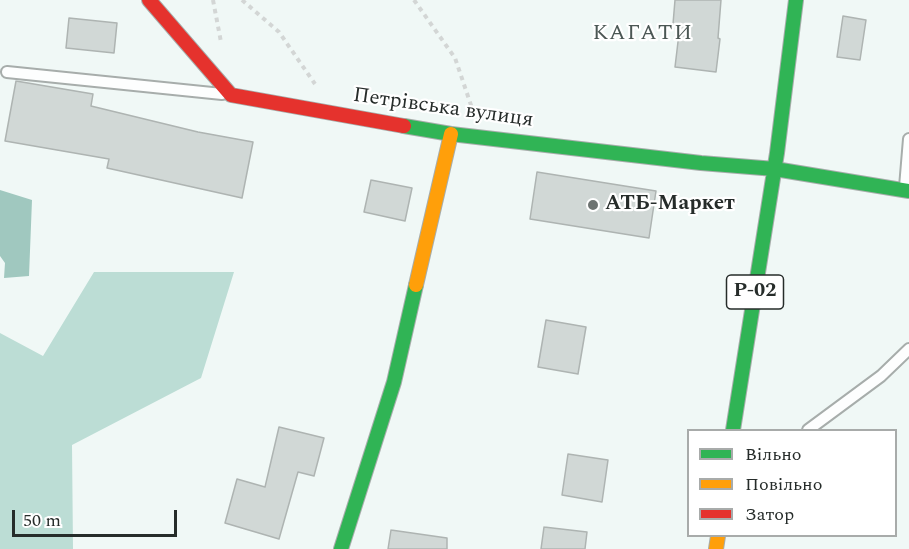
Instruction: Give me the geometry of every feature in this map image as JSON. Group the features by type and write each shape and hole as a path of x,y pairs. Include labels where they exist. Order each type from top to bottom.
{"street":[{"path":"149,0 231,95"},
{"name":"Р-02","path":"734,429 775,169 796,0"},
{"name":"Петрівська вулиця","path":"231,95 451,134 775,169 907,190"},
{"path":"341,549 394,382 451,134"}],"lane":[{"path":"7,72 231,95"},
{"path":"907,190 909,139"},
{"path":"809,429 881,376 909,349"}],"path":[{"path":"242,0 279,32 317,86"},
{"path":"414,0 455,58 482,138"}],"shaded area":[{"path":"0,190 32,200 29,276 4,278 5,263 0,256"},
{"path":"94,272 234,272 201,378 72,445 73,549 0,549 0,333 43,356"}],"building":[{"path":"675,0 721,0 716,72 675,67 680,25 673,24"},
{"path":"843,16 866,20 860,60 837,57"},
{"path":"69,18 117,23 114,53 66,48"},
{"path":"16,81 93,94 91,106 198,132 253,142 242,198 107,168 109,159 5,141"},
{"name":"АТБ-Маркет","path":"537,172 656,191 649,238 530,219"},
{"path":"371,180 412,188 405,221 364,212"},
{"path":"546,320 586,327 578,374 538,367"},
{"path":"279,427 324,438 314,476 298,472 279,539 225,523 237,479 265,487"},
{"path":"568,454 608,460 602,502 562,495"},
{"path":"544,527 587,532 585,549 541,549"},
{"path":"391,530 447,538 447,549 388,549"}],"traffic: fast":[{"path":"733,429 777,153 796,0"},
{"path":"404,126 451,134 701,163 775,169 909,191"},
{"path":"341,549 394,382 416,285"}],"traffic: slow":[{"path":"416,285 451,134"},
{"path":"716,549 718,537"}],"traffic: jam":[{"path":"149,0 231,95 404,126"}],"place":[{"name":"АТБ-Маркет","path":"593,205"}],"district":[{"name":"КАГАТИ","path":"643,35"}]}
